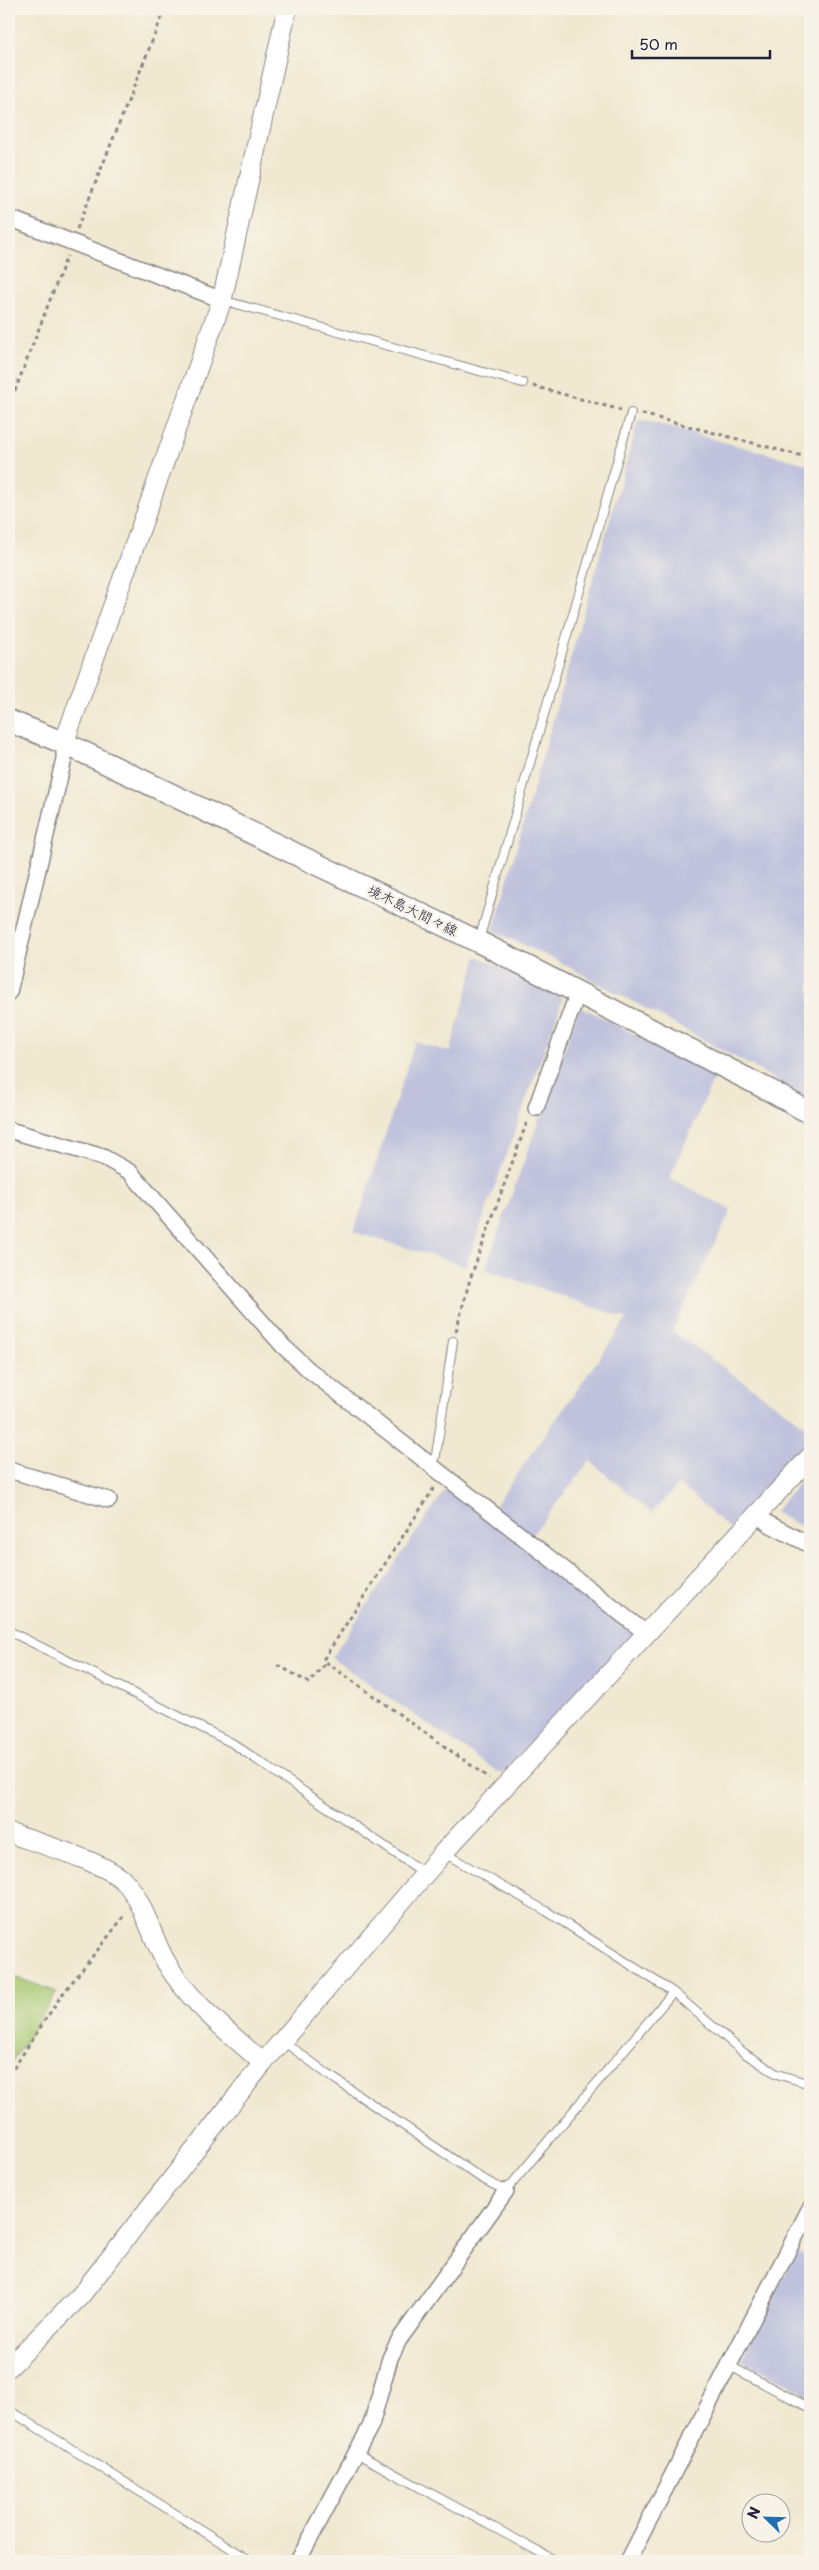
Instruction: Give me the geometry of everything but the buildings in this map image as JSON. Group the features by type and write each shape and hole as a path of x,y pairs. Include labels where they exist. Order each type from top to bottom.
{"main road":[{"name":"境木島大間々線","path":"9,721 64,743 479,942 769,1090 810,1113"}],"street":[{"path":"9,992 64,759 64,743 222,300 287,9"},
{"path":"9,218 222,300"},
{"path":"536,1108 578,992"},
{"path":"9,1130 103,1157 130,1172 283,1346 309,1370 647,1634"},
{"path":"11,2359 81,2295 263,2063 424,1874 810,1457"},
{"path":"9,1470 109,1500"},
{"path":"757,1515 810,1545"},
{"path":"9,1833 111,1871 126,1882 166,1962 181,1984 208,2013 263,2063"},
{"path":"298,2561 371,2425 390,2358 399,2340 506,2191"},
{"path":"628,2561 810,2208"}],"lane":[{"path":"222,300 523,383"},
{"path":"479,942 631,413"},
{"path":"430,1465 436,1455 453,1341"},
{"path":"9,1631 232,1743 424,1874"},
{"path":"443,1853 546,1911 674,1992 744,2053 776,2074 810,2084"},
{"path":"282,2040 326,2073 481,2178 506,2191 674,1992"},
{"path":"728,2365 810,2408"},
{"path":"9,2410 251,2561"},
{"path":"356,2453 556,2561"}],"path":[{"path":"9,406 165,9"},
{"path":"523,383 631,413 643,414 810,458"},
{"path":"453,1341 470,1279 529,1117 536,1108"},
{"path":"442,1475 322,1660 503,1788"},
{"path":"278,1665 309,1683 326,1663"},
{"path":"9,2075 61,1996 137,1901"}],"shaded area":[{"path":"638,421 650,422 810,465 810,1102 761,1071 554,959 493,931"},
{"path":"477,956 563,998 466,1266 354,1232 415,1042 450,1052"},
{"path":"580,1006 715,1076 670,1178 731,1210 672,1331 810,1429 810,1438 730,1529 679,1484 652,1513 590,1461 530,1537 494,1507 627,1319 485,1269"},
{"path":"810,1470 810,1531 774,1512"},
{"path":"447,1487 635,1635 501,1774 331,1658"},
{"path":"796,2251 810,2258 810,2396 741,2359"}],"green space":[{"path":"9,1975 57,1992 9,2066"}]}
